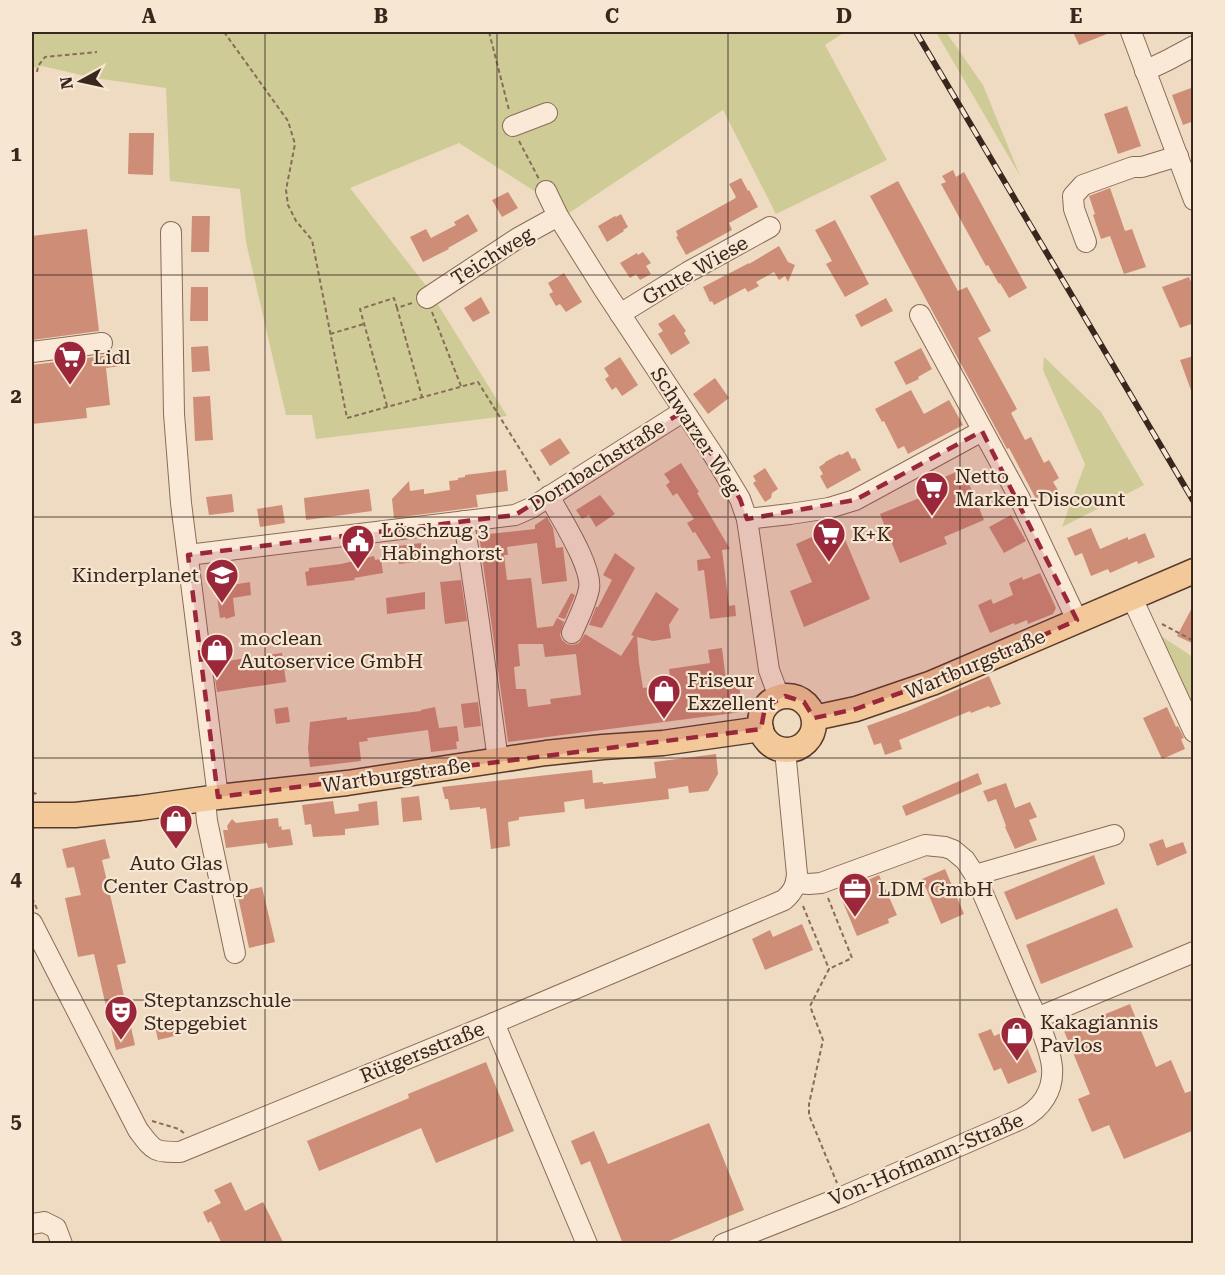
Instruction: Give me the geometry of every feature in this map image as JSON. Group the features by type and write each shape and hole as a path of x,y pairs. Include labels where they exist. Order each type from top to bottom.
{"main road":[{"name":"Wartburgstraße","path":"814,718 856,709 900,695 977,665 1194,571"},
{"path":"792,696 804,702 814,718 813,733 807,741 799,747 785,750 769,744 761,729 760,718 765,707 779,697 792,696"},
{"name":"Wartburgstraße","path":"32,815 75,815 140,808 347,783 595,747 663,743 761,729"}],"street":[{"path":"1131,32 1145,71 1185,162 1194,200"},
{"path":"1145,71 1194,46"},
{"path":"513,126 547,113"},
{"path":"1086,242 1074,209 1073,196 1083,185 1133,167 1185,162"},
{"name":"Schwarzer Weg","path":"546,191 558,216 740,499 747,519 769,670 779,697"},
{"name":"Teichweg","path":"427,298 518,238 558,216"},
{"name":"Grute Wiese","path":"620,314 688,272 770,227"},
{"path":"171,232 174,414 211,798 207,822 235,953"},
{"path":"920,315 1020,500 1077,620"},
{"path":"32,352 102,343"},
{"name":"Dornbachstraße","path":"188,555 515,514 531,508 684,411"},
{"path":"747,519 830,508 855,500 982,431"},
{"path":"549,496 566,526 590,580 589,590 572,633"},
{"path":"464,521 498,760"},
{"path":"1132,598 1194,732"},
{"path":"785,750 796,883"},
{"path":"975,876 1114,835"},
{"name":"Von-Hofmann-Straße","path":"734,1242 1030,1115 1045,1100 1052,1069 1036,1018 975,876 964,860 953,850 924,845 821,883 796,883"},
{"name":"Rütgersstraße","path":"32,922 138,1130 152,1149 162,1152 180,1152 494,1023 784,900 792,893 796,883"},
{"path":"1036,1018 1194,952"},
{"path":"494,1023 587,1244"},
{"path":"32,1224 44,1222 56,1228 62,1244"}],"path":[{"path":"224,32 288,121 296,144 286,190 288,205 296,221 312,240 347,418 478,382 549,496"},
{"path":"37,72 40,61 45,57 97,52"},
{"path":"387,407 360,309 394,298 422,397"},
{"path":"397,308 427,298 461,386"},
{"path":"330,334 364,324"},
{"path":"796,883 829,969"},
{"path":"821,883 852,958 829,969 810,1006 823,1040 808,1115 842,1197"}],"highlighted area":[{"path":"684,411 740,499 747,519 855,500 982,431 1077,620 977,665 856,709 814,718 804,702 785,696 765,707 761,729 218,797 188,555 515,515"}],"shaded area":[{"path":"32,32 845,32 825,45 887,160 776,214 723,110 569,213 459,143 350,188 427,287 507,416 316,439 312,415 286,415 246,242 240,189 170,181 166,88 94,78 42,66 32,68"},
{"path":"936,32 946,32 983,85 1020,176"},
{"path":"1044,357 1101,412 1144,485 1062,527 1085,464 1043,370"},
{"path":"1152,630 1193,657 1193,719"}],"building":[{"path":"1073,32 1112,32 1079,45"},
{"path":"1194,87 1194,121 1183,125 1172,95"},
{"path":"1127,106 1141,146 1118,154 1104,114"},
{"path":"129,133 154,133 153,175 128,174"},
{"path":"953,170 956,177 964,172 1027,288 1009,298 988,265 986,266 941,184 946,182 942,176"},
{"path":"741,178 758,207 729,223 732,230 686,255 676,237 678,236 676,231 734,199 736,197 729,184"},
{"path":"898,181 958,291 967,287 991,331 978,338 1017,409 1011,413 1025,440 1031,437 1044,463 1049,460 1059,478 1053,482 1058,490 1037,501 870,196"},
{"path":"1110,188 1125,231 1132,229 1146,267 1124,274 1110,236 1101,239 1089,196"},
{"path":"508,192 518,208 502,217 492,200"},
{"path":"468,214 478,231 423,262 410,237 426,229 431,238 456,225 454,222"},
{"path":"621,214 628,227 607,242 598,226"},
{"path":"192,216 210,216 209,252 191,252"},
{"path":"835,220 869,284 845,297 826,264 832,261 815,230"},
{"path":"87,229 99,331 32,340 32,236"},
{"path":"779,246 788,262 795,265 788,282 785,276 779,280 774,272 756,282 759,286 748,292 745,288 714,305 712,301 710,302 703,287"},
{"path":"643,252 651,263 646,266 651,274 640,280 636,274 630,278 620,263"},
{"path":"564,273 582,302 566,312 560,304 556,306 549,294 553,292 548,283"},
{"path":"1189,277 1194,289 1194,323 1180,328 1162,287"},
{"path":"191,287 208,287 208,321 190,321"},
{"path":"481,297 490,313 473,322 464,308"},
{"path":"886,298 893,311 861,327 855,315"},
{"path":"674,314 686,331 684,333 690,343 671,355 658,334 663,331 658,324"},
{"path":"208,346 210,371 192,372 191,347"},
{"path":"921,348 932,369 906,385 894,362"},
{"name":"Lidl","path":"118,354 120,366 106,368 110,405 86,408 87,418 32,424 32,365"},
{"path":"1194,356 1194,393 1192,393 1180,360"},
{"path":"620,357 638,385 622,396 616,387 612,390 605,379 609,376 604,368"},
{"path":"715,378 729,398 708,414 693,394"},
{"path":"911,390 924,414 949,400 963,425 908,454 904,446 898,449 884,421 882,422 875,409"},
{"path":"210,396 213,440 195,441 193,397"},
{"path":"560,438 570,453 550,466 540,450"},
{"path":"848,451 852,459 855,458 861,470 827,489 820,476 823,474 819,467"},
{"path":"681,463 730,549 722,550 729,606 735,605 736,616 710,619 704,570 698,571 697,560 711,558 687,523 694,519 677,493 673,496 666,485 670,482 664,474"},
{"path":"765,468 778,489 765,502 753,483 756,481 753,476"},
{"name":"Netto Marken-Discount","path":"963,469 984,520 944,537 947,544 900,563 880,514 944,488 940,479"},
{"path":"506,470 508,491 476,495 478,507 394,518 392,499 409,481 410,491 424,489 424,494 450,490 449,481 458,480 465,475"},
{"path":"369,489 372,511 306,520 304,498"},
{"path":"232,494 234,512 209,515 206,497"},
{"path":"600,495 615,514 596,527 589,515 582,519 576,510"},
{"path":"282,505 285,523 260,527 257,509"},
{"path":"1011,515 1026,541 1004,553 989,527"},
{"path":"547,517 553,528 556,548 563,547 567,581 542,584 537,543 507,547 508,555 504,555 507,580 531,578 537,628 553,626 557,618 564,622 560,635 567,644 579,643 585,634 621,656 634,636 631,635 656,592 679,609 669,625 671,638 653,641 637,637 643,688 671,684 669,669 710,663 708,650 722,648 726,680 730,680 730,683 739,682 742,712 508,742 479,535 535,529 535,525","holes":["518,644 543,644 545,657 576,654 581,695 550,699 551,704 528,707 526,689 516,689 514,667 520,666"]},
{"name":"K+K","path":"839,525 870,599 804,627 790,591 812,582 796,544"},
{"path":"1091,528 1100,549 1128,537 1128,540 1145,533 1155,557 1138,564 1137,561 1110,573 1108,569 1091,576 1082,553 1075,556 1067,538"},
{"path":"421,543 423,561 399,564 398,546"},
{"path":"615,553 635,568 602,628 589,625 596,607 612,580 603,575"},
{"path":"374,556 375,560 381,559 383,573 354,578 355,580 307,586 305,572 309,571 309,568 341,564"},
{"path":"1040,573 1056,608 1053,614 1028,624 1027,620 1015,625 1014,623 990,633 978,605 991,599 993,604 1013,595 1009,583"},
{"path":"230,580 231,585 250,582 251,595 233,598 235,616 220,618 215,582"},
{"path":"461,580 467,621 445,624 440,582"},
{"path":"425,592 425,609 387,614 386,598"},
{"path":"571,593 575,595 565,619 558,617"},
{"path":"1194,604 1194,644 1177,636"},
{"path":"282,653 286,682 217,692 213,663"},
{"path":"989,676 1001,704 971,713 970,711 899,740 902,749 885,755 881,743 874,745 867,726"},
{"path":"478,702 481,726 464,728 461,704"},
{"path":"288,707 290,722 276,724 274,709"},
{"path":"435,707 439,728 457,726 459,741 456,742 457,749 431,752 428,730 367,738 368,741 359,742 361,761 310,767 308,749 310,722 347,717 347,720 421,711"},
{"path":"1167,707 1184,738 1181,739 1185,749 1162,759 1143,718"},
{"path":"716,754 718,774 708,791 689,793 688,786 668,789 669,799 585,809 584,799 564,802 565,812 519,817 519,820 508,822 510,846 491,849 486,808 450,810 442,787 592,770 593,783 656,778 654,762"},
{"path":"978,773 982,784 906,816 902,806"},
{"path":"1006,783 1015,808 1030,802 1037,817 1029,820 1037,840 1015,849 996,799 988,802 983,791"},
{"path":"419,796 422,820 403,822 401,798"},
{"path":"333,801 335,814 359,811 358,804 377,801 379,825 345,829 345,835 313,837 311,824 305,825 302,805"},
{"path":"278,818 279,827 281,826 282,830 290,829 293,845 268,848 267,843 226,848 223,830 228,830 227,826 232,819 236,823"},
{"path":"105,839 110,858 102,860 126,963 117,965 135,1045 116,1050 94,954 78,957 65,898 81,895 74,867 67,868 62,849"},
{"path":"1163,839 1166,848 1183,842 1187,853 1157,866 1149,844"},
{"path":"1094,855 1105,884 1016,920 1004,892"},
{"path":"945,869 964,914 941,924 922,879"},
{"path":"879,875 897,915 888,919 889,923 857,936 839,893"},
{"path":"262,887 275,942 249,948 237,892"},
{"path":"1117,908 1133,947 1041,984 1026,945"},
{"path":"802,924 813,950 765,970 752,939 770,930 773,937"},
{"path":"1130,1004 1156,1067 1171,1060 1185,1093 1194,1090 1194,1130 1124,1159 1109,1125 1092,1132 1078,1099 1090,1094 1064,1031"},
{"path":"172,1022 175,1036 158,1040 155,1026"},
{"path":"1018,1026 1037,1072 1008,1084 1001,1068 994,1071 978,1034 991,1029 994,1036"},
{"path":"486,1062 514,1131 436,1163 421,1128 319,1171 307,1141 409,1098 408,1094"},
{"path":"709,1123 744,1210 662,1244 623,1244 590,1161 581,1165 571,1141 594,1131 608,1164"},
{"path":"231,1182 245,1211 263,1202 284,1244 222,1244 211,1221 208,1223 203,1212 221,1203 214,1190"}],"railway":[{"path":"916,32 1194,502"}],"place":[{"name":"Lidl","path":"70,386"},
{"name":"Netto Marken-Discount","path":"932,517"},
{"name":"K+K","path":"829,563"},
{"name":"Löschzug 3 Habinghorst","path":"358,570"},
{"name":"Kinderplanet","path":"222,604"},
{"name":"moclean Autoservice GmbH","path":"217,679"},
{"name":"Friseur Exzellent","path":"664,720"},
{"name":"Auto Glas Center Castrop","path":"176,850"},
{"name":"LDM GmbH","path":"855,918"},
{"name":"Steptanzschule Stepgebiet","path":"121,1041"},
{"name":"Kakagiannis Pavlos","path":"1017,1062"}]}
